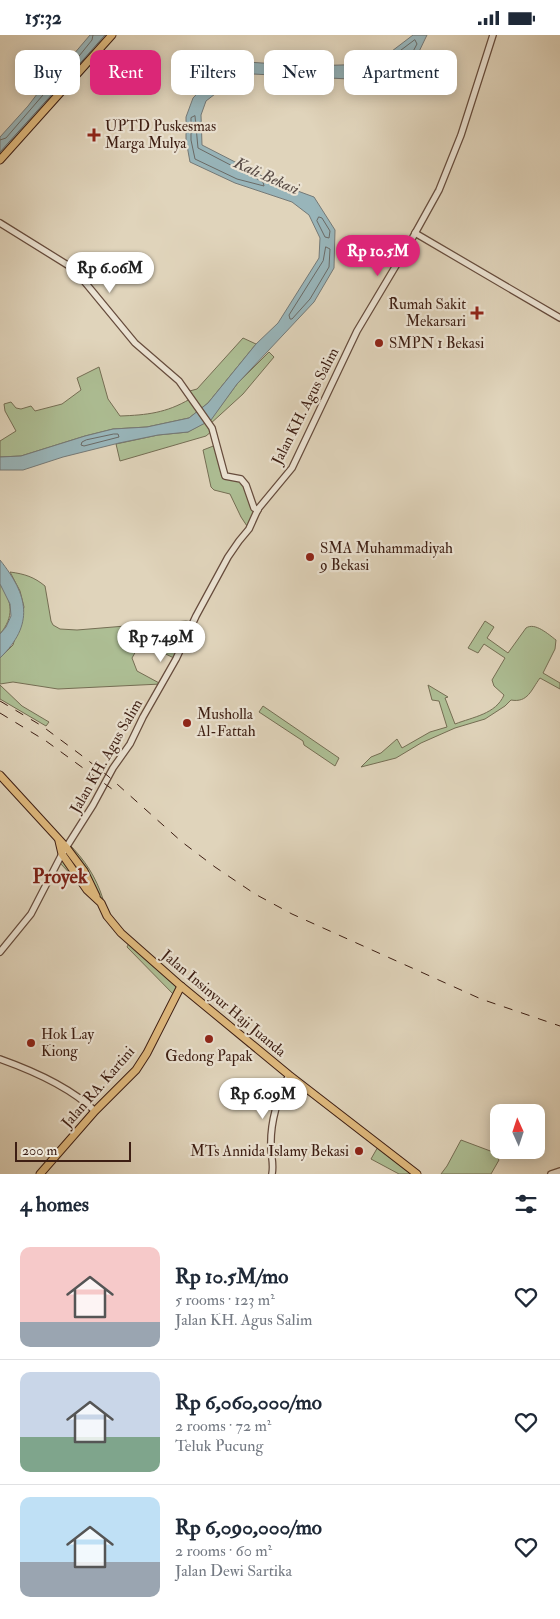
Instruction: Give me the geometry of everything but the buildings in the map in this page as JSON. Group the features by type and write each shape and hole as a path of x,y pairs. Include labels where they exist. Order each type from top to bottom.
{"main road":[{"path":"0,160 112,35"},
{"name":"Jalan Insinyur Haji Juanda","path":"0,775 59,841 87,890 101,903 110,920 121,933 181,986 289,1075 417,1174"},
{"name":"Jalan RA. Kartini","path":"40,1174 95,1111 141,1063 181,986"}],"street":[{"name":"Jalan KH. Agus Salim","path":"0,952 31,914 64,851 113,768 130,744 142,717 179,653 196,616 235,546 249,529 258,510 292,468 357,331 440,190 475,95 493,35"},
{"path":"0,223 74,269 135,343 179,381 212,428 224,476 241,479 246,485 254,508 258,510"},
{"path":"415,233 560,318"},
{"path":"0,1059 67,1090 82,1099 95,1111"},
{"path":"272,1174 271,1141 276,1106 289,1075"},
{"path":"551,1174 560,1171"}],"green space":[{"path":"243,338 256,344 208,403 189,418 147,427 113,429 21,456 0,457 0,441 16,431 5,411 4,404 11,402 16,408 21,409 31,406 35,411 62,404 81,390 77,378 99,367 108,399 120,416 148,414 164,410 190,399 186,392 197,389"},
{"path":"269,352 274,357 243,394 209,425 212,431 206,436 120,461 116,444 158,435 188,432 211,419 237,384"},
{"path":"216,445 223,473 241,479 258,510 249,529 230,494 214,490 211,487 203,450"},
{"path":"10,572 29,576 45,586 51,621 53,625 60,629 77,630 193,622 176,659 149,646 149,641 157,640 157,633 141,634 141,642 132,658 137,671 161,684 58,689 13,682 0,684 0,658 13,645 24,607 20,591"},
{"path":"0,584 9,603 10,615 5,628 0,634"},
{"path":"485,621 494,627 487,638 508,653 526,628 541,629 556,640 555,649 543,673 560,683 560,689 540,678 525,698 511,700 485,719 455,728 421,743 396,758 361,767 371,757 381,753 397,739 402,748 430,732 447,727 439,701 432,700 428,685 448,697 445,698 455,724 496,707 504,695 494,686 492,680 505,658 484,644 478,653 468,648"},
{"path":"0,685 22,706 49,722 46,726 0,699"},
{"path":"263,706 339,758 335,766 304,745 303,741 259,712"},
{"path":"68,843 85,862 93,876 103,899 101,903 58,861"},
{"path":"130,941 181,986 175,996 127,947"},
{"path":"461,1140 490,1151 490,1159 499,1160 491,1174 441,1174"},
{"path":"379,1145 418,1174 399,1174 371,1159"}],"water":[{"path":"90,35 112,35 99,50 90,50 90,60 80,71 80,50 77,50"},
{"path":"413,35 427,35 420,50 393,50"},
{"path":"254,62 264,63 264,75 254,74"},
{"path":"334,65 344,65 344,79 334,78"},
{"path":"36,95 58,95 0,160 0,137"},
{"path":"196,95 214,95 206,101 201,115 202,145 276,183 314,197 335,230 334,268 314,302 237,384 211,420 188,432 158,435 119,443 63,457 23,470 0,470 0,457 21,456 113,429 147,427 189,418 208,403 256,344 278,323 319,258 320,238 309,215 292,202 235,183 190,162 186,140 186,117"},
{"path":"0,560 17,585 24,609 19,633 0,658 0,634 11,616 10,604 0,584"}],"railway":[{"path":"0,701 42,726 81,755 108,776 182,842 255,894 292,914 481,999 560,1026"},
{"path":"0,713 46,741 116,792"}],"place":[{"name":"UPTD Puskesmas Marga Mulya","path":"94,135"},
{"name":"Rumah Sakit Mekarsari","path":"477,313"},
{"name":"SMPN 1 Bekasi","path":"379,343"},
{"name":"SMA Muhammadiyah 9 Bekasi","path":"310,557"},
{"name":"Musholla Al-Fattah","path":"187,723"},
{"name":"Gedong Papak","path":"209,1039"},
{"name":"Hok Lay Kiong","path":"31,1043"},
{"name":"MTs Annida Islamy Bekasi","path":"359,1151"}],"district":[{"name":"Proyek","path":"60,876"}],"water label":[{"name":"Kali Bekasi","path":"267,175"}]}
